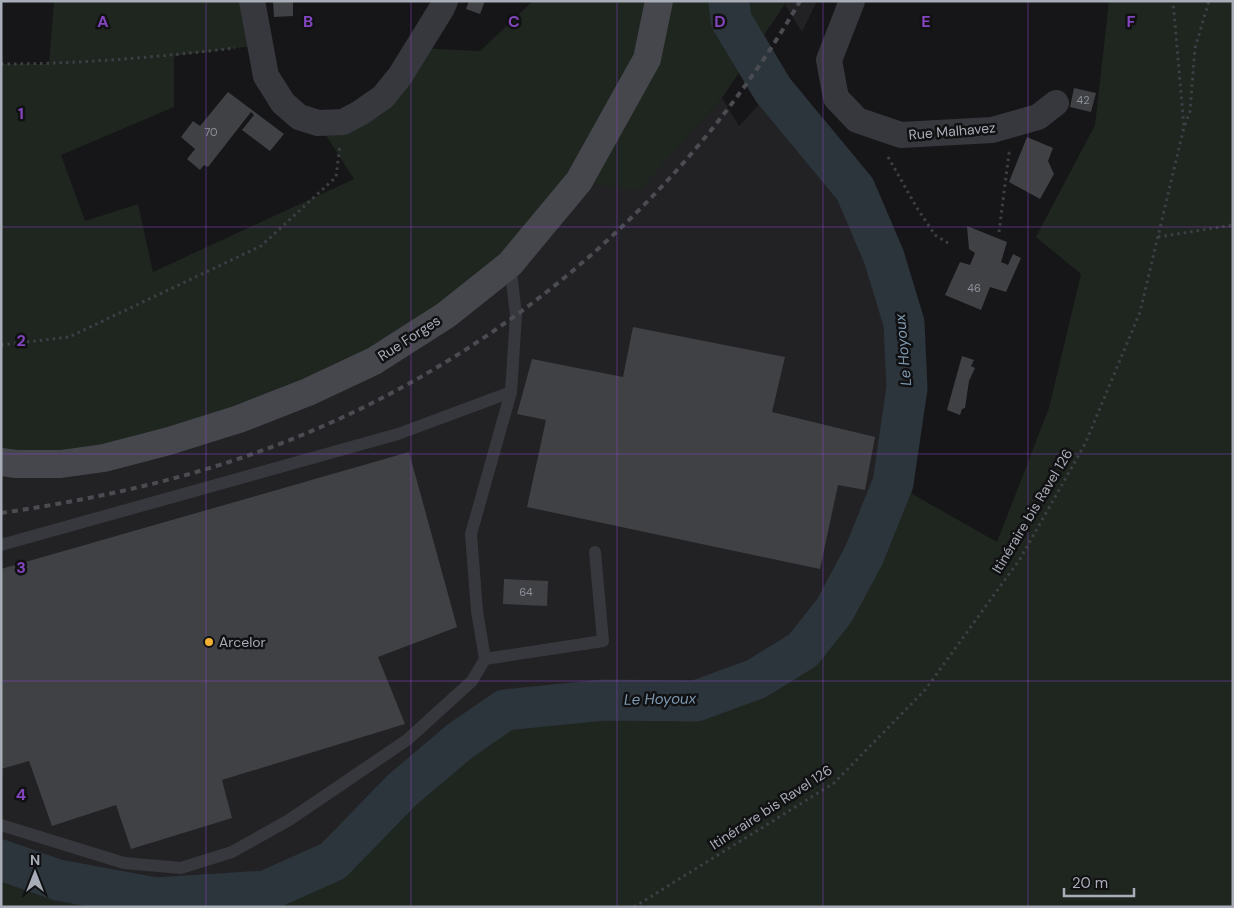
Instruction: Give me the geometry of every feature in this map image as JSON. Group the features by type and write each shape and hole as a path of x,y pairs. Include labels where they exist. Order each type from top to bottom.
{"main road":[{"name":"Rue Forges","path":"1,462 61,464 104,458 169,441 248,416 308,392 374,361 446,315 510,264 579,181 647,59 659,1"}],"street":[{"path":"252,1 266,76 283,103 299,117 318,123 343,122 383,97 405,69 445,1"},
{"name":"Rue Malhavez","path":"852,1 829,60 836,98 857,120 901,135 992,130 1038,117 1056,103"}],"lane":[{"path":"1,825 124,863 181,868 232,852 289,820 407,740 472,681 485,659 477,611 472,534 511,392 516,315 510,264"},
{"path":"1,545 398,434 511,392"},
{"path":"485,659 603,641 595,552"}],"path":[{"name":"Itinéraire bis Ravel 126","path":"634,907 834,783 924,690 1020,559 1085,444 1140,312 1184,128 1173,1"},
{"path":"1184,128 1190,111 1195,48 1209,1"},
{"path":"1,64 49,64 164,56 261,45"},
{"path":"1,345 69,337 261,246 336,177 343,122"},
{"path":"870,124 917,208 935,235 948,243"},
{"path":"992,130 1009,153 999,232"},
{"path":"1158,237 1233,225"}],"shaded area":[{"path":"54,1 252,1 261,45 174,56 174,107 61,155 85,221 138,204 153,272 354,179 318,123 343,122 418,48 480,51 533,1 787,1 722,98 639,191 579,181 446,315 169,441 1,462 1,64 49,64"},
{"path":"787,1 817,1 802,32 785,5"},
{"path":"1109,1 1233,1 1233,907 1,907 1,872 58,880 155,898 266,891 333,861 402,790 460,741 505,710 604,700 696,701 756,679 803,650 834,611 864,555 893,483 997,542 1049,408 1081,274 1036,237 1095,125"},
{"path":"773,90 855,189 884,257 904,323 907,388 893,483 864,555 834,611 803,650 756,679 696,701 604,700 505,710 460,741 402,790 333,861 266,891 155,898 58,880 1,872 1,462 579,181 639,190 722,98 739,126"}],"building":[{"path":"273,1 293,1 293,16 274,17"},
{"path":"469,1 485,1 480,14 466,9"},
{"path":"1074,88 1096,93 1091,112 1070,107"},
{"path":"228,92 284,134 270,151 242,130 254,115 251,112 208,167 204,165 200,170 187,159 195,149 181,137 193,121 200,126"},
{"path":"1027,137 1053,148 1048,161 1054,174 1040,199 1009,182"},
{"path":"967,226 1007,242 1001,262 1008,265 1013,254 1021,258 1006,292 990,287 981,310 945,295 960,262 970,265 975,253 969,249"},
{"path":"633,327 785,357 772,412 875,437 865,490 838,485 820,569 527,507 546,420 517,414 532,359 623,377"},
{"path":"962,356 974,360 971,366 975,368 969,381 965,408 962,409 960,415 947,410"},
{"name":"Arcelor","path":"409,452 457,627 378,657 405,724 222,780 232,818 131,849 116,805 52,826 29,761 1,769 1,569"},
{"path":"504,579 548,581 547,606 503,604"}],"waterway":[{"name":"Le Hoyoux","path":"1,860 58,880 155,898 266,891 333,861 402,790 460,741 505,710 604,700 696,701 756,679 803,650 834,611 864,555 893,483 907,388 904,323 884,257 855,189 773,90 731,20 729,1"}],"railway":[{"path":"1,513 116,492 229,462 302,435 378,400 451,359 521,311 587,259 648,201 704,139 755,72 800,1"}],"place":[{"name":"Arcelor","path":"209,642"}]}
